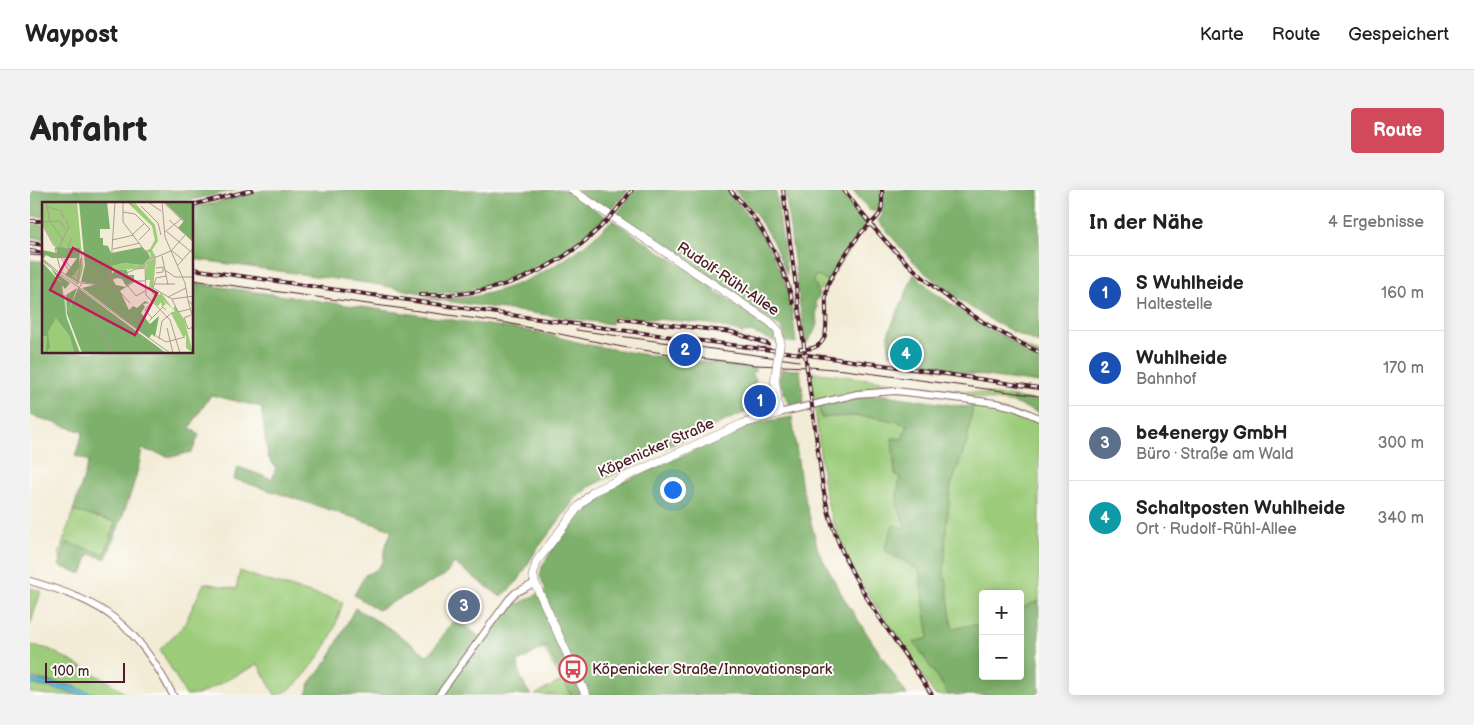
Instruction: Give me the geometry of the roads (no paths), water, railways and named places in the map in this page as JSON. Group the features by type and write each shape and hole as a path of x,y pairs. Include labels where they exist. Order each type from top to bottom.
{"main road":[{"name":"Rudolf-Rühl-Allee","path":"572,190 770,322 778,330 780,342 775,381 779,413"},
{"name":"Köpenicker Straße","path":"535,583 533,575 537,561 580,505 594,491 742,424 779,413"},
{"path":"535,583 586,695"}],"street":[{"path":"779,413 857,394 896,391 996,403 1014,407 1039,418"},
{"path":"30,581 81,597 122,624 149,653 173,695"},
{"path":"439,695 510,596 535,583"}],"water":[{"path":"30,679 72,686 97,695 85,695 30,684"}],"tram line":[{"path":"30,255 42,256"},
{"path":"194,280 507,323 622,347 684,356 754,365 845,370 1039,396"},
{"path":"576,330 799,361"}],"railway":[{"path":"194,204 252,190"},
{"path":"420,295 452,295 483,290 512,282 540,270 566,255 590,236 612,215 632,190"},
{"path":"730,190 752,215 769,242 789,287 793,303"},
{"path":"783,190 823,488 830,517 840,546 859,585 932,695"},
{"path":"844,190 884,240 931,284 982,321 1010,338 1039,352"},
{"path":"800,349 813,348 821,343 825,336 828,285 852,244 880,213 882,190"},
{"path":"30,221 42,221"},
{"path":"30,243 42,245"},
{"path":"30,251 42,253"},
{"path":"194,269 1039,388"},
{"path":"620,319 732,332 768,344"}],"place":[{"name":"Wuhlheide","path":"685,350"},
{"name":"Schaltposten Wuhlheide","path":"906,354"},
{"name":"S Wuhlheide","path":"760,401"},
{"name":"be4energy GmbH","path":"464,606"},
{"name":"Köpenicker Straße/Innovationspark","path":"573,669"}]}
